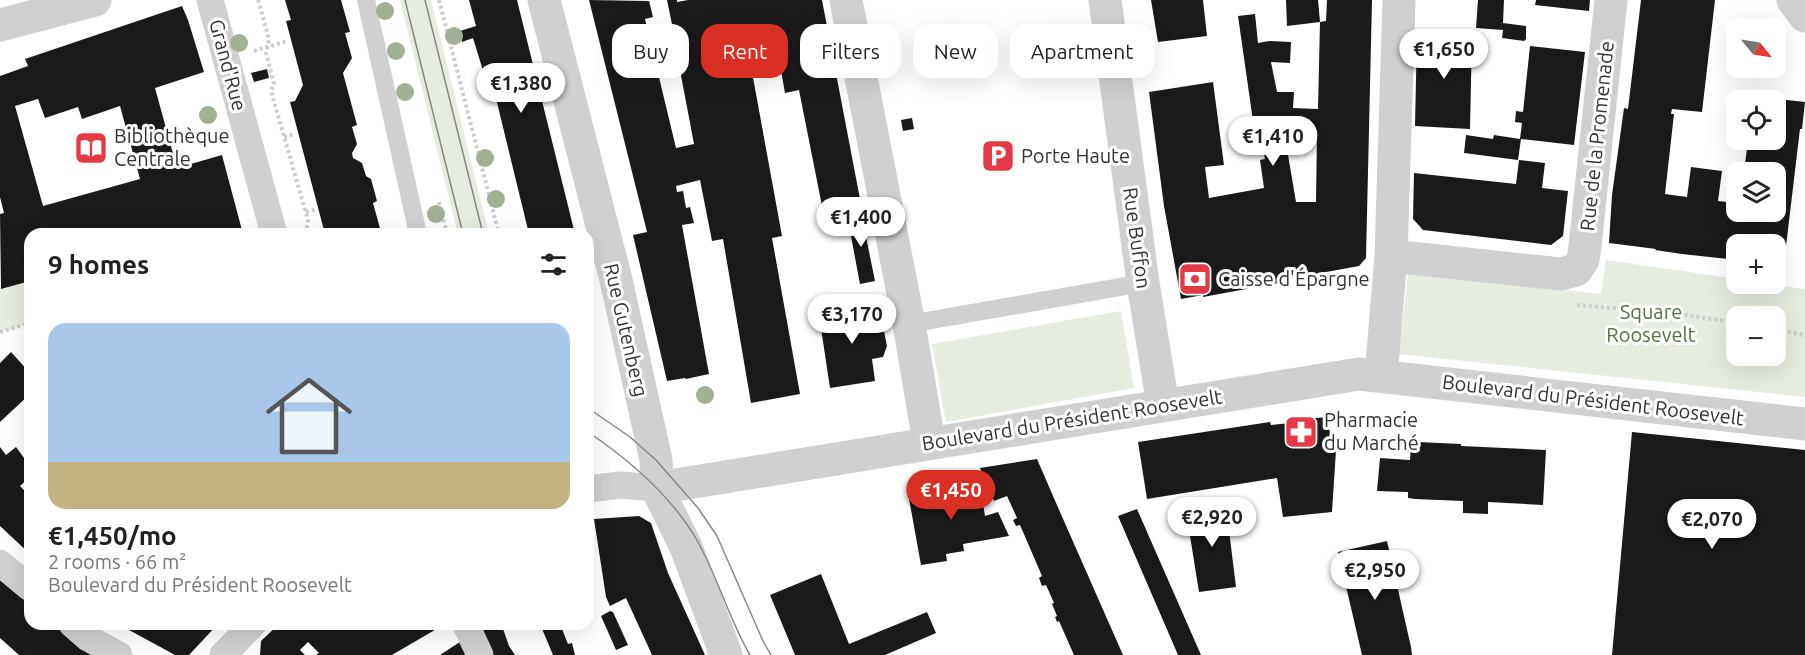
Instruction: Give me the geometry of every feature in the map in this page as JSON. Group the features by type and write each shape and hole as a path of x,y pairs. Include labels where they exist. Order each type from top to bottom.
{"street":[{"path":"0,25 95,0"},
{"name":"Grand'Rue","path":"210,0 272,228"},
{"name":"Rue Gutenberg","path":"544,0 616,280 656,460 657,488"},
{"path":"846,0 909,324 929,443"},
{"name":"Rue Buffon","path":"1105,0 1143,283 1163,405"},
{"path":"1381,376 1391,256 1399,0"},
{"name":"Rue de la Promenade","path":"1391,256 1561,274 1576,270 1582,260 1585,246 1611,0"},
{"path":"1793,0 1805,16"},
{"name":"Boulevard du Président Roosevelt","path":"657,488 1359,374 1805,424"},
{"path":"594,488 620,486 657,488 686,547 726,655"},
{"path":"0,563 24,583"},
{"path":"79,630 88,638 119,655"},
{"path":"231,652 249,630"},
{"path":"468,630 480,655"}],"lane":[{"path":"366,0 417,228"},
{"path":"909,324 1143,283"}],"path":[{"path":"258,0 269,39 266,53 274,84 271,91 306,212 308,228"},
{"path":"439,0 497,228"},
{"path":"306,212 317,209"},
{"path":"0,332 24,325"},
{"path":"1786,332 1805,335"}],"green space":[{"path":"400,0 431,0 488,228 457,228"},
{"name":"Square Roosevelt","path":"1606,260 1726,277 1726,294 1786,294 1786,286 1805,289 1805,397 1399,354 1408,273 1601,294"},
{"path":"24,283 24,325 0,332 0,286 1,289"},
{"path":"1121,311 1134,388 946,422 932,344"}],"building":[{"path":"285,0 341,0 350,32 345,33 352,58 343,73 357,125 352,127 357,144 352,153 353,158 362,163 366,176 371,179 377,201 373,203 380,228 323,228 290,102 295,101 303,85 286,21 291,20"},
{"path":"469,0 517,0 574,228 528,228 493,86 488,87 473,38 462,42 460,31 476,26"},
{"path":"589,0 649,1 653,17 645,19 646,24 612,24 612,78 659,78 676,148 694,144 681,78 689,78 689,24 672,24 667,0 677,0 677,2 688,0 822,0 827,24 800,24 800,78 837,78 860,199 822,206 799,90 785,93 782,78 788,78 788,24 701,24 701,78 753,78 782,236 772,238 800,394 751,403 723,239 712,241 700,180 676,186 677,192 683,191 686,208 690,207 694,223 682,225 709,374 667,381 633,235 647,232"},
{"path":"1151,0 1203,0 1207,36 1158,42"},
{"path":"1286,0 1318,0 1320,22 1287,26"},
{"path":"1327,0 1372,0 1366,258 1359,266 1203,297 1203,295 1181,299 1164,206 1149,92 1213,82 1224,165 1205,167 1209,198 1264,188 1260,160 1265,159 1258,120 1253,121 1238,16 1255,14 1258,43 1291,42 1290,63 1271,62 1277,92 1294,92 1293,108 1318,109 1320,22 1326,21","holes":["1282,128 1285,128 1286,146","1305,129 1317,130 1316,202 1296,202 1286,146 1305,146"]},
{"path":"1478,0 1504,0 1503,23 1526,26 1526,39 1524,41 1502,38 1503,30 1476,28"},
{"path":"1536,0 1590,0 1589,11 1535,5"},
{"path":"1641,0 1715,0 1702,112 1672,109 1671,114 1674,114 1665,194 1687,197 1691,167 1722,171 1718,201 1726,202 1726,222 1786,222 1786,162 1745,162 1747,150 1786,150 1786,100 1805,102 1786,246 1786,234 1726,234 1726,259 1609,243 1612,195 1624,108 1628,109"},
{"path":"182,6 204,72 155,88 177,168 222,155 241,228 24,228 24,283 1,289 0,214 4,213 0,197 0,76 28,66 25,59","holes":["38,99 45,118 78,107 82,119 120,106 140,179 43,206 15,106"]},
{"path":"1417,32 1472,34 1470,129 1415,126"},
{"path":"1530,46 1585,52 1574,145 1521,139 1518,160 1464,153 1466,135 1493,139 1494,135 1520,139 1522,123 1515,122 1516,111 1523,112"},
{"path":"267,69 269,78 254,82 251,73"},
{"path":"912,118 914,129 903,131 901,120"},
{"path":"1519,160 1545,163 1542,188 1568,191 1563,236 1551,245 1423,230 1413,219 1414,173 1516,184"},
{"path":"861,212 875,281 860,284 847,215"},
{"path":"879,307 887,346 883,357 872,359 875,381 830,388 819,315"},
{"path":"11,352 24,366 24,400 0,422 0,363"},
{"path":"1328,417 1330,435 1337,435 1332,512 1283,517 1277,478 1147,499 1138,442 1270,422 1271,425 1290,423 1290,420"},
{"path":"1632,432 1805,450 1805,655 1612,655"},
{"path":"1411,443 1546,450 1543,505 1488,502 1488,514 1463,513 1463,501 1415,499 1408,498 1408,492 1377,491 1380,458 1410,460"},
{"path":"0,447 6,455 16,447 24,458 24,482 20,486 24,490 24,548 0,526"},
{"path":"1037,459 1123,655 1074,655 1055,617 1057,616 1052,604 1054,603 1046,585 1042,586 1039,578 1042,576 1020,525 1016,526 1013,520 1017,518 1007,496 994,501 980,468"},
{"path":"976,481 980,504 983,504 985,516 998,512 1009,536 963,544 964,551 946,554 947,561 921,565 908,493 956,482 956,484"},
{"path":"1226,506 1236,587 1199,592 1186,511"},
{"path":"1137,509 1201,655 1178,655 1118,516"},
{"path":"639,516 651,523 668,573 705,655 652,655 626,598 610,606 606,597 594,519"},
{"path":"1387,541 1412,655 1362,655 1338,552"},
{"path":"821,574 849,644 927,612 936,633 885,655 795,655 770,595"},
{"path":"0,578 24,599 24,630 62,630 99,655 19,655 0,638"},
{"path":"610,611 613,612 628,645 616,650 601,616"},
{"path":"129,630 212,630 189,655 175,655"},
{"path":"273,630 435,630 392,655 316,655 319,653 308,642 300,650 305,655 260,655 261,641"},
{"path":"481,630 503,630 515,655 489,655"},
{"path":"543,630 562,630 568,644 572,643 575,655 553,655"},
{"path":"463,640 471,655 440,655"}],"tram line":[{"path":"405,0 462,228"},
{"path":"425,0 482,228"},
{"path":"594,412 630,437 656,460 698,508 717,536 771,655"},
{"path":"594,436 635,467 676,509 688,525 705,556 750,655"}],"place":[{"name":"Bibliothèque Centrale","path":"91,148"},
{"name":"Porte Haute","path":"998,156"},
{"name":"Caisse d'Épargne","path":"1195,279"},
{"name":"Pharmacie du Marché","path":"1301,432"}]}
